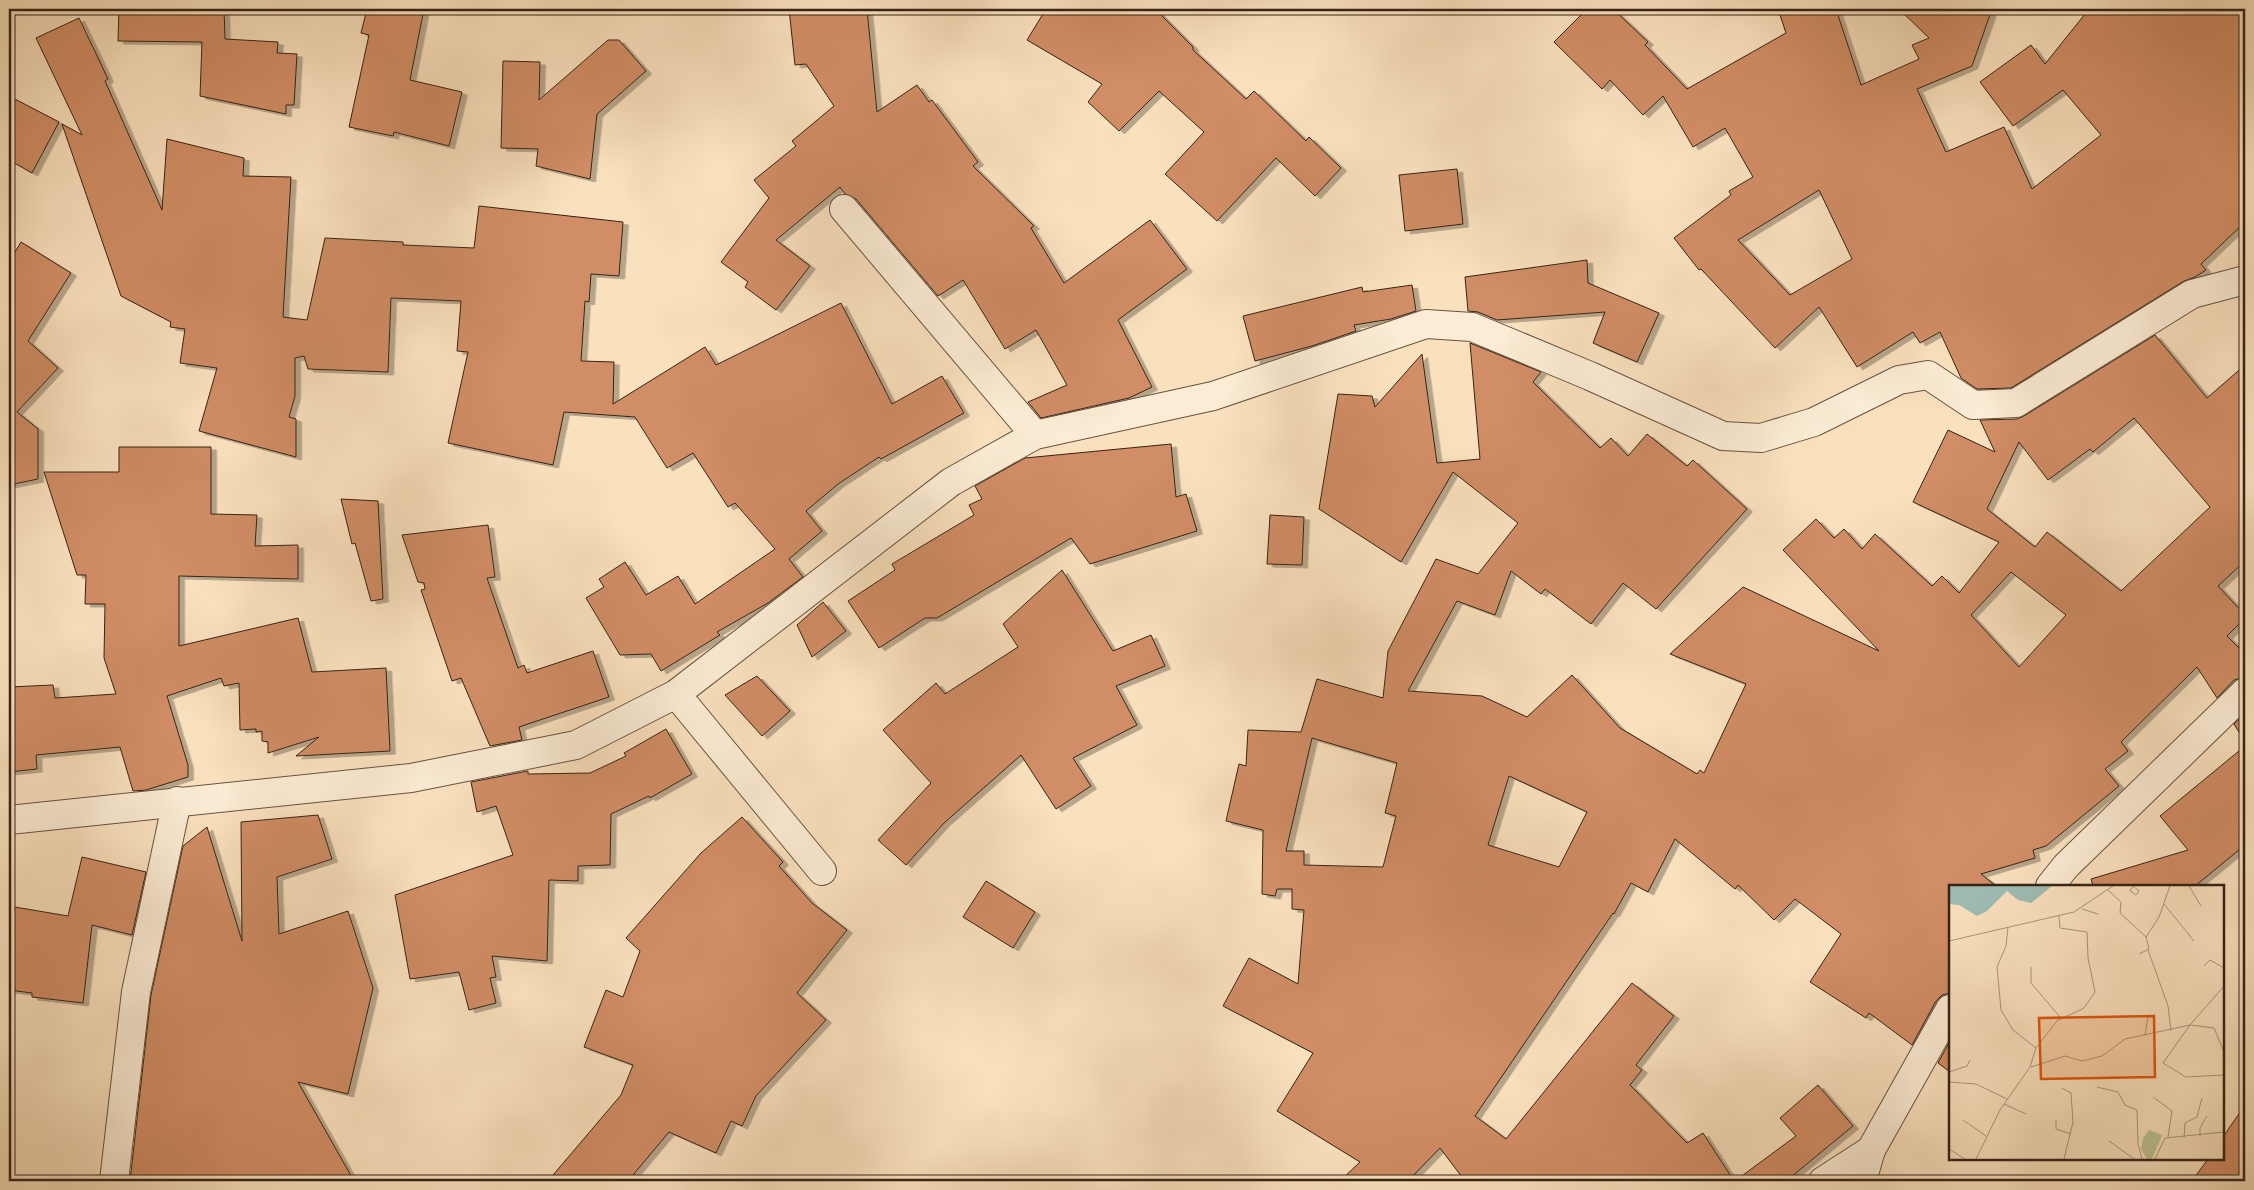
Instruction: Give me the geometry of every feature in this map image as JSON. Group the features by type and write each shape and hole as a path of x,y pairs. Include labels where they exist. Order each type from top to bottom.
{"street":[{"path":"844,209 1034,434"},
{"path":"9,820 411,778 576,745 676,694 951,482 1034,434 1213,396 1426,324 1472,327 1590,376 1723,436 1761,438 1814,422 1899,380 1928,375 1973,406 2016,403 2192,294 2245,280"},
{"path":"2051,885 2066,866 2245,692"},
{"path":"676,694 822,871"},
{"path":"114,1181 136,992 177,801"},
{"path":"1862,1181 1871,1150 1949,1011"},
{"path":"1823,1181 1871,1150"}],"building":[{"path":"119,9 224,9 225,39 278,42 277,53 297,54 294,105 286,105 286,114 200,96 202,42 118,41"},
{"path":"367,9 424,9 410,80 462,92 449,146 394,132 393,136 349,127 369,35 361,33"},
{"path":"789,9 867,9 877,112 917,85 929,102 932,100 978,162 973,166 1034,226 1031,228 1064,283 1150,220 1187,269 1118,320 1152,387 1129,398 1041,418 1028,402 1067,385 1036,330 1005,349 963,280 938,296 856,199 845,194 840,187 776,240 810,266 776,310 745,287 748,282 721,262 769,198 754,180 796,146 792,141 834,106 806,64 795,65"},
{"path":"1046,9 1155,9 1193,47 1193,50 1246,99 1254,91 1306,141 1309,137 1341,168 1315,196 1276,158 1217,221 1165,174 1204,132 1159,91 1119,131 1088,102 1102,84 1027,40"},
{"path":"1587,9 1613,9 1648,42 1645,45 1687,89 1786,33 1778,9 1836,9 1861,85 1919,59 1912,45 1929,38 1899,9 1992,9 1972,66 1917,89 1946,152 2004,127 2032,189 2101,135 2063,90 2013,126 1980,82 2031,45 2045,64 2089,9 2245,9 2245,222 2201,264 2206,270 2184,281 2011,388 1977,389 1961,378 1940,332 1920,343 1913,332 1857,367 1819,307 1775,348 1701,269 1699,270 1674,238 1731,195 1729,191 1753,177 1725,128 1693,147 1663,96 1643,115 1610,80 1602,89 1554,42","holes":["1819,190 1852,259 1790,295 1738,240"]},
{"path":"79,18 108,79 105,81 162,210 167,139 244,158 243,176 291,177 283,317 307,320 325,238 403,242 403,245 474,248 479,206 623,222 619,276 591,274 589,302 585,301 581,361 614,362 613,404 705,347 716,365 841,303 892,404 942,376 964,413 881,459 879,457 838,484 806,511 822,531 789,559 803,577 768,603 717,632 720,635 661,671 651,654 620,655 586,598 604,587 599,579 625,562 646,595 678,576 695,604 775,549 735,503 728,507 693,453 667,468 635,417 564,412 553,465 448,443 468,352 457,351 461,301 391,298 388,372 308,369 304,356 295,358 295,396 289,417 296,419 296,457 199,431 217,368 180,363 185,329 170,327 171,322 121,296 62,124 82,135 36,38"},
{"path":"608,40 619,40 646,71 597,114 590,179 536,166 538,149 501,148 503,61 540,62 539,100"},
{"path":"9,96 59,122 32,173 9,160"},
{"path":"1457,169 1463,224 1405,231 1399,175"},
{"path":"21,242 71,273 28,341 58,368 17,412 38,429 38,479 9,485 9,262"},
{"path":"1587,260 1588,283 1659,313 1637,362 1593,343 1605,312 1497,320 1478,312 1468,311 1465,277"},
{"path":"1412,285 1416,311 1391,319 1354,325 1356,331 1312,346 1255,361 1243,316 1362,287 1363,292"},
{"path":"2155,335 2207,398 2245,365 2245,561 2218,586 2245,615 2245,618 2227,636 2245,654 2245,677 2234,680 2217,698 2197,667 2121,742 2128,751 2105,769 2119,786 2046,846 2033,850 2035,858 1981,874 1995,885 1949,885 1949,993 1942,995 1936,1001 1912,1045 1869,1013 1866,1018 1810,982 1841,934 1795,899 1774,920 1738,885 1735,889 1675,839 1648,892 1631,883 1614,914 1475,1116 1506,1139 1632,983 1674,1016 1636,1065 1642,1070 1630,1085 1687,1143 1703,1133 1734,1181 1465,1181 1440,1148 1408,1181 1340,1181 1360,1162 1277,1111 1313,1053 1223,1006 1249,958 1298,984 1304,910 1292,909 1292,889 1277,889 1275,896 1262,894 1263,830 1226,821 1239,764 1246,766 1248,730 1301,732 1317,679 1383,698 1388,651 1436,559 1478,574 1518,523 1453,472 1401,562 1319,509 1338,394 1372,396 1375,407 1422,354 1437,463 1480,459 1470,343 1541,372 1533,382 1600,448 1611,438 1628,456 1647,434 1687,466 1693,460 1747,509 1656,609 1623,583 1591,624 1545,589 1541,594 1511,571 1495,615 1457,601 1408,691 1482,696 1527,717 1572,675 1620,728 1697,774 1700,770 1704,773 1746,684 1670,654 1743,587 1879,651 1783,550 1816,519 1834,538 1844,529 1862,549 1875,534 1932,586 1942,576 1959,593 1999,542 1913,502 1948,430 1995,452 1980,420 2017,419","holes":["2134,418 2210,507 2121,591 2047,532 2035,547 1987,509 2019,442 2048,480 2090,449 2093,452","2011,572 2066,615 2019,667 1971,615","1312,738 1397,763 1385,813 1396,816 1383,867 1304,865 1304,851 1286,851","1509,776 1587,812 1559,867 1488,845"]},
{"path":"1171,444 1176,497 1186,494 1197,531 1090,564 1071,538 937,618 925,618 879,648 848,601 895,570 892,564 974,515 969,505 982,499 975,486 1025,458"},
{"path":"119,447 211,447 211,514 257,515 255,546 298,545 298,579 179,576 179,646 298,618 312,672 386,668 390,751 296,756 319,737 268,753 268,742 262,741 262,731 256,732 256,729 240,730 239,683 224,686 221,678 167,696 188,765 188,777 146,790 133,791 120,747 36,755 37,769 9,772 9,687 53,685 55,698 116,694 104,658 105,604 85,604 86,575 77,575 44,472 119,472"},
{"path":"341,499 378,501 383,599 371,601 355,543 352,544"},
{"path":"1270,515 1304,517 1302,565 1267,564"},
{"path":"488,525 495,577 487,578 518,668 524,665 527,673 593,651 609,697 519,727 522,740 490,746 461,678 452,681 421,590 425,589 424,583 418,582 402,535"},
{"path":"1062,570 1113,651 1151,635 1165,666 1116,686 1137,725 1073,758 1091,786 1056,809 1021,755 944,823 906,865 878,840 931,783 883,730 936,683 945,694 1018,647 1003,624"},
{"path":"823,602 846,631 812,657 797,625"},
{"path":"757,676 790,711 762,736 725,695"},
{"path":"2245,714 2245,742 2234,724"},
{"path":"666,729 692,774 650,798 649,796 611,814 610,865 578,866 578,881 549,880 547,961 492,956 496,977 490,978 496,1003 469,1010 459,972 410,979 395,895 513,855 496,806 477,812 471,782 528,771 528,774 590,773 626,756 624,753"},
{"path":"2245,746 2245,845 2196,885 2093,885 2091,879 2188,850 2160,816"},
{"path":"318,815 332,859 277,877 279,934 348,911 373,988 348,1094 298,1082 354,1181 130,1181 151,995 183,846 207,827 242,941 241,822"},
{"path":"742,817 783,862 779,866 812,903 847,930 797,993 826,1020 756,1096 742,1126 731,1121 716,1153 669,1132 628,1181 548,1181 621,1095 633,1065 584,1047 606,990 623,997 640,951 626,938 701,853"},
{"path":"82,857 146,872 132,935 92,925 83,1003 32,997 32,993 9,990 9,906 68,916"},
{"path":"986,881 1035,912 1013,948 963,917"},
{"path":"1949,1043 1949,1071 1938,1063"},
{"path":"1818,1085 1853,1126 1786,1181 1735,1181 1796,1136 1780,1118"},
{"path":"2245,1105 2245,1181 2192,1181 2207,1160 2224,1160 2224,1136"}]}
